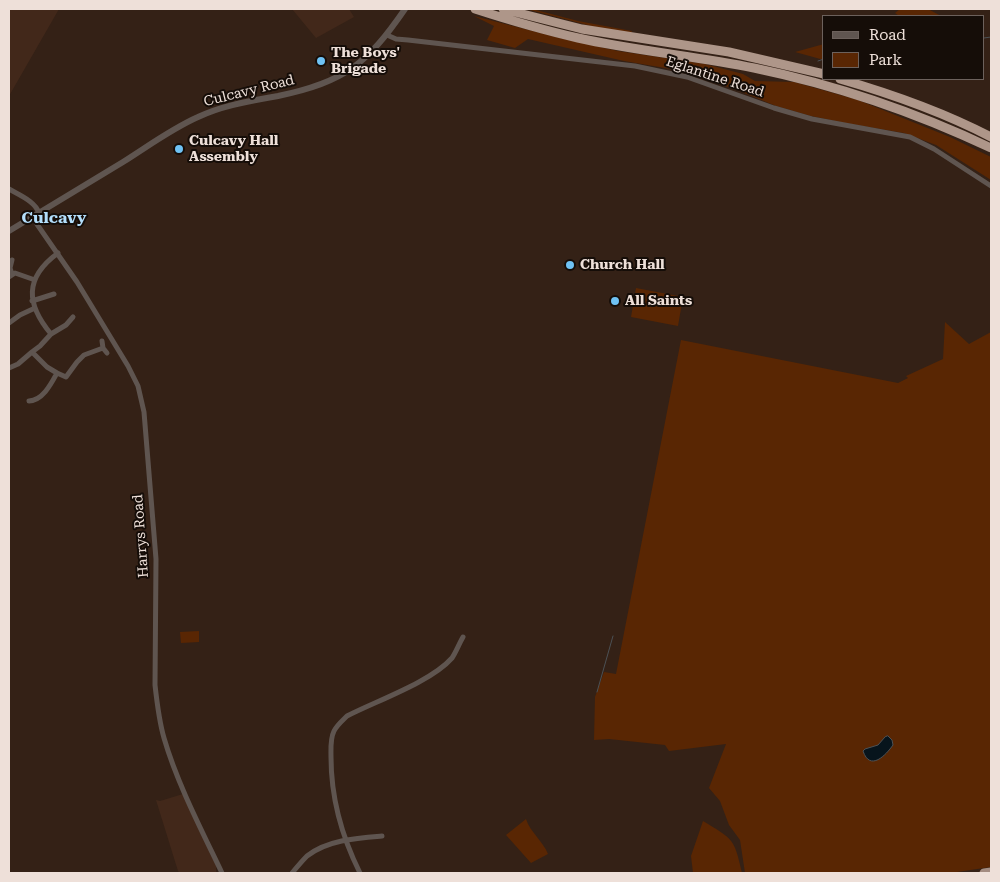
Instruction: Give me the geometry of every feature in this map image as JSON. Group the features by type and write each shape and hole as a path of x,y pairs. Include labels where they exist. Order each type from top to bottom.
{"highway":[{"path":"476,9 509,20 578,38 727,62 828,86 893,106 991,148"},
{"path":"503,9 582,29 729,52 822,74"},
{"path":"843,80 911,102 991,137"},
{"path":"984,873 991,872"}],"street":[{"name":"Culcavy Road","path":"9,231 198,117 240,103 323,84 336,78 370,55 388,35 405,9"},
{"name":"Eglantine Road","path":"388,35 396,39 664,71 812,119 910,137 934,149 991,186"},
{"path":"9,188 32,203 39,210 39,213"},
{"name":"Harrys Road","path":"32,217 58,253 104,325 135,379 140,392 144,412 156,559 155,685 157,704 168,750 200,827 222,873"},
{"path":"51,334 39,318 32,300 31,291 44,265 58,253"},
{"path":"12,260 10,275 17,274 35,280"},
{"path":"32,300 54,294"},
{"path":"9,323 35,308"},
{"path":"9,368 18,364 51,334 66,325 73,317"},
{"path":"32,352 47,368 66,377 76,362 84,355 103,345 107,353"},
{"path":"29,401 34,401 42,395 57,374"},
{"path":"360,873 345,840 333,785 331,741 335,728 347,716 413,685 441,667 455,653 463,638"},
{"path":"292,873 308,855 318,850 345,840 382,836"}],"shaded area":[{"path":"9,9 59,9 9,96"},
{"path":"292,9 349,9 354,17 316,38"},
{"path":"888,736 892,740 893,745 882,757 874,761 866,757 863,751 865,749 878,745"},
{"path":"183,794 216,865 216,873 180,873 178,871 156,800 160,801"}],"green space":[{"path":"526,9 632,31 631,33 595,27"},
{"path":"900,9 928,9 939,15 898,15 895,13"},
{"path":"474,16 618,51 705,64 743,74 755,81 794,82 858,100 950,137 991,157 991,180 936,145 904,133 811,116 776,106 737,90 677,70 624,61 528,39 515,48 487,40 494,26"},
{"path":"822,45 822,59 795,52"},
{"path":"636,288 683,297 678,326 631,317"},
{"path":"945,322 969,344 991,332 991,867 950,873 745,873 740,840 729,825 720,801 709,788 726,744 669,751 665,745 609,739 594,740 595,697 604,672 616,674 681,340 898,383 908,378 906,376 943,359"},
{"path":"199,631 199,642 181,643 180,632"},
{"path":"526,819 548,854 531,863 506,835"},
{"path":"703,821 721,832 731,841 737,853 742,873 693,873 691,856"}],"waterway":[{"path":"985,38 991,37"},
{"path":"818,61 822,60"},
{"path":"597,692 613,636"}],"place":[{"name":"The Boys' Brigade","path":"321,61"},
{"name":"Culcavy Hall Assembly","path":"179,149"},
{"name":"Church Hall","path":"570,265"},
{"name":"All Saints","path":"615,301"}],"district":[{"name":"Culcavy","path":"54,218"}]}
